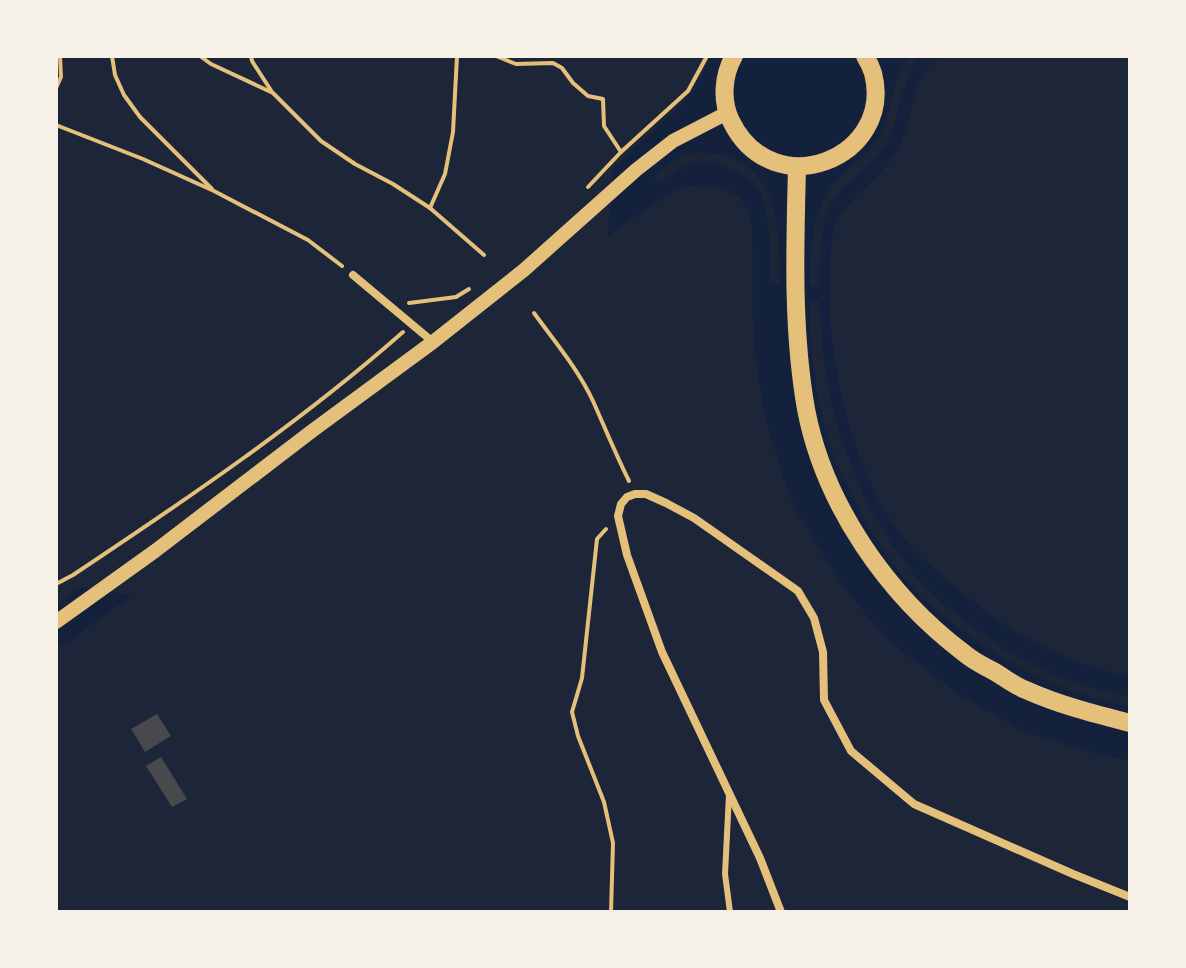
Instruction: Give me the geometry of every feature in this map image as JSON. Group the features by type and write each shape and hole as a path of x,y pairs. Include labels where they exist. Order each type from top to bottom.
{"main road":[{"path":"734,56 724,89 727,113 737,135 753,152 774,163 797,167 820,164 841,154 858,139 870,119 875,97 873,74 865,56"},
{"path":"797,167 795,294 800,369 807,413 819,454 847,520 872,560 924,618 965,655 1024,690 1082,711 1130,723"}],"street":[{"path":"56,622 433,342 524,270 673,141 727,113"},
{"path":"353,275 433,342"},
{"path":"781,912 760,858 662,652 627,555 618,516 621,504 635,494 646,494 694,518 798,591 814,618 823,652 824,700 851,751 914,804 1130,897"}],"lane":[{"path":"729,792 725,874 730,912"}],"path":[{"path":"56,88 61,77 60,56"},
{"path":"112,56 115,75 124,95 140,117 214,191"},
{"path":"200,56 273,93"},
{"path":"251,56 273,93 321,141 430,208 484,255"},
{"path":"430,208 445,174 453,132 457,56"},
{"path":"496,56 516,64 553,63 562,68 588,96 603,99 604,126 621,152"},
{"path":"587,188 621,152 688,91 707,56"},
{"path":"56,125 214,191 308,240 353,275"},
{"path":"391,305 456,297 469,289"},
{"path":"534,313 574,367 635,494"},
{"path":"56,584 183,502 367,364 412,323"},
{"path":"611,912 613,843 604,802 572,712 582,678 597,539 618,516"}],"shaded area":[{"path":"56,56 711,56 684,102 612,169 608,236 686,185 725,189 738,196 749,211 752,229 753,317 763,408 795,509 842,585 888,640 955,692 1023,731 1097,754 1130,760 1130,912 56,912 56,648 132,595 82,587 56,605"},
{"path":"910,56 920,56 908,77 890,136 875,159 833,201 822,236 819,286 810,286 815,228 824,200 841,176 877,142 899,76"},
{"path":"939,56 1130,56 1130,677 1064,657 1027,638 976,604 931,566 911,547 881,505 852,436 835,363 831,328 833,232 849,203 892,159 905,131 918,84"},
{"path":"697,152 735,159 761,181 774,213 780,283 770,283 770,245 765,205 752,182 711,161 694,162 658,182 653,177 682,155"},
{"path":"810,301 819,301 830,399 838,431 865,499 891,543 920,582 950,610 1004,649 1066,680 1130,697 1130,707 1064,688 1005,659 933,608 896,569 865,520 828,441 815,384"}],"building":[{"path":"157,714 171,736 145,752 131,729"},
{"path":"161,757 187,799 172,807 146,766"}]}
